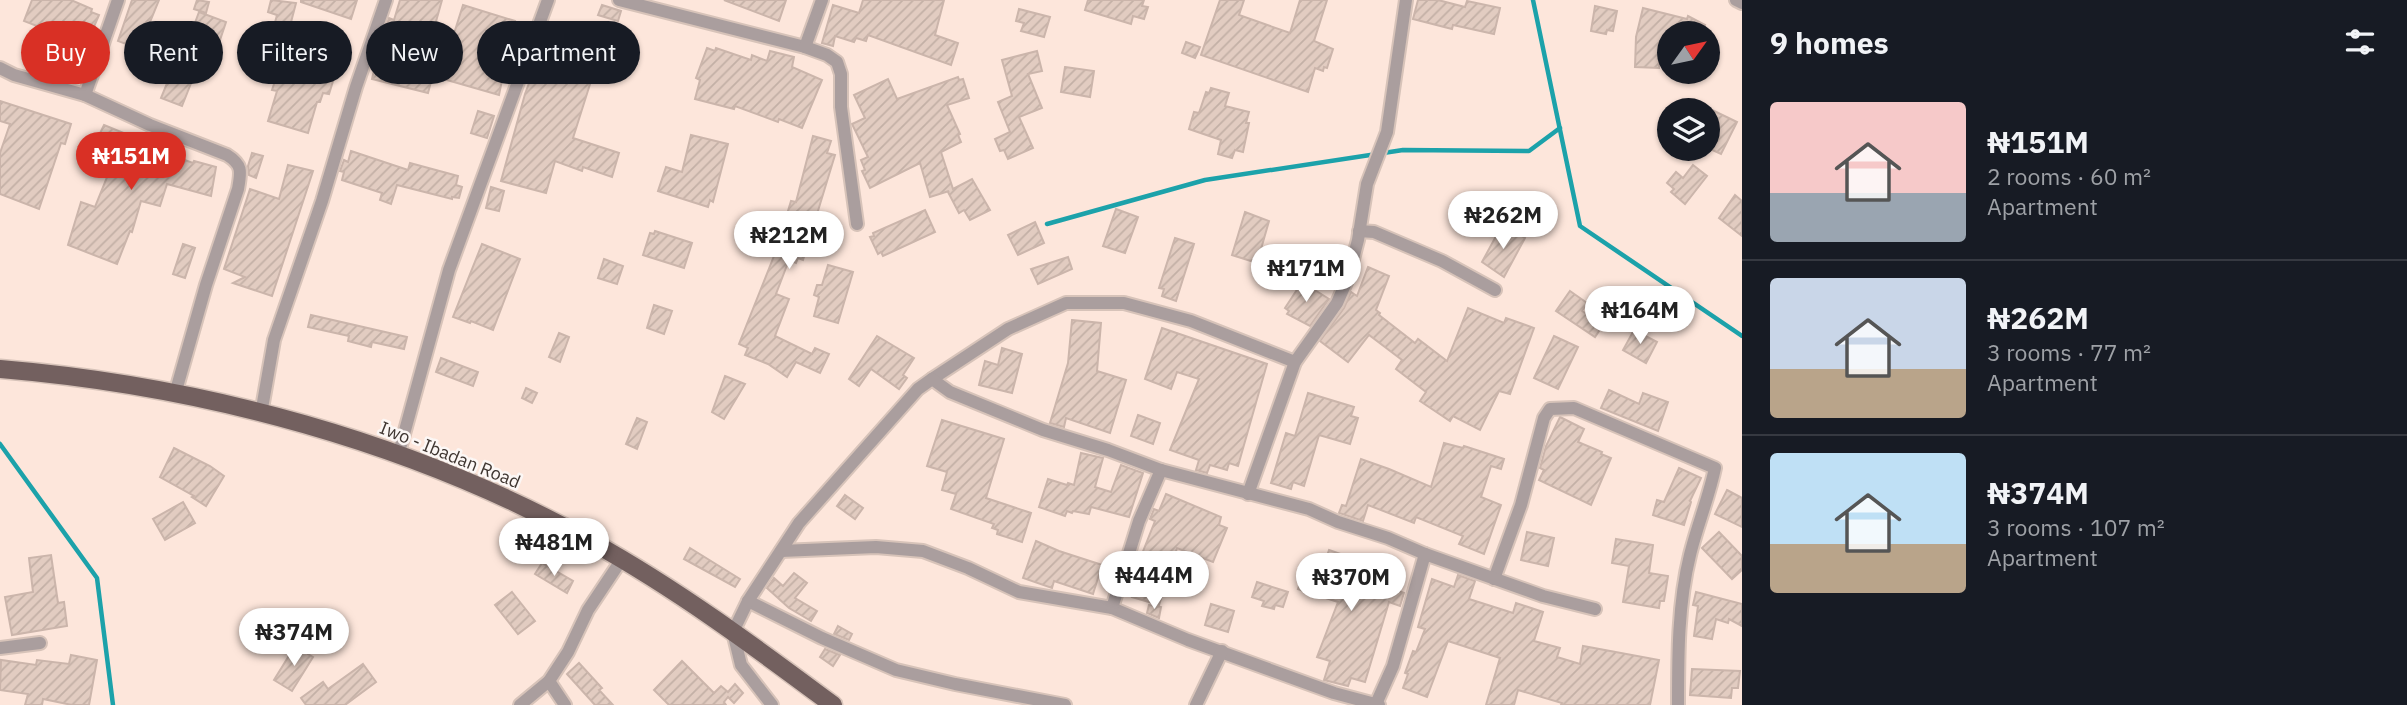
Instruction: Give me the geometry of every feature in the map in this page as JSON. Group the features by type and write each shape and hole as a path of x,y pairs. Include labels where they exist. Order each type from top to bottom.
{"main road":[{"name":"Iwo - Ibadan Road","path":"0,369 89,379 175,394 261,414 356,440 501,497 622,559 733,632 833,705"}],"street":[{"path":"85,95 118,0"},
{"path":"261,414 274,340 323,201 356,88 386,0"},
{"path":"398,456 449,270 548,0"},
{"path":"619,0 805,47 837,62 841,74 841,107 857,224"},
{"path":"805,47 822,0"},
{"path":"1248,494 1296,362 1337,303 1348,278 1367,184 1387,132 1405,0"},
{"path":"1736,0 1742,3"},
{"path":"0,68 14,75 85,95 237,161 241,173 238,189 206,285 175,394"},
{"path":"1359,231 1374,232 1442,261 1495,290"},
{"path":"772,705 741,665 733,632 748,601 799,523 918,390 1008,329 1066,303 1124,303 1191,321 1296,362"},
{"path":"932,379 950,392 1043,430 1161,470 1200,478 1248,494 1309,509 1338,522 1388,538 1425,555 1544,596 1595,609"},
{"path":"1494,579 1521,505 1544,418 1550,410 1574,408 1715,468 1708,500 1689,555 1682,602 1678,705"},
{"path":"1112,608 1139,521 1161,470"},
{"path":"781,551 876,547 923,551 1019,592 1112,608 1167,632 1334,693 1378,704 1393,666 1425,555"},
{"path":"520,705 549,681 568,652 588,610 622,559"},
{"path":"748,601 822,638 897,670 1065,705"},
{"path":"0,648 40,643"},
{"path":"1196,705 1222,651"},
{"path":"549,681 565,705"},
{"path":"1325,705 1334,693"}],"building":[{"path":"32,0 71,0 99,15 96,21 24,21"},
{"path":"132,0 159,0 150,21 125,21"},
{"path":"197,0 209,2 206,13 194,9"},
{"path":"271,0 296,3 291,21 275,21 277,15 268,12"},
{"path":"301,0 357,0 351,19"},
{"path":"400,0 442,0 436,21 388,21 389,18 394,20"},
{"path":"724,0 786,0 779,21"},
{"path":"863,0 944,0 935,35 958,43 951,65 868,35 866,41 856,38 854,42 835,36 833,46 822,43 833,5 859,13"},
{"path":"1088,0 1144,0 1142,6 1148,7 1144,19 1133,16 1131,24 1085,10"},
{"path":"1220,0 1244,0 1239,15 1290,33 1300,0 1327,0 1314,41 1333,49 1327,68 1324,67 1323,71 1315,68 1308,92 1201,55"},
{"path":"1418,0 1438,0 1465,7 1467,1 1500,8 1494,34 1453,25 1452,29 1413,19"},
{"path":"463,5 515,21 477,21 477,84 501,84 499,95 461,84 463,84 463,21 458,21"},
{"path":"602,5 621,11 618,21 598,15"},
{"path":"1595,6 1617,11 1613,31 1607,30 1606,34 1591,31"},
{"path":"1643,8 1687,19 1688,16 1697,21 1657,21 1657,68 1635,67 1636,37"},
{"path":"1019,9 1050,17 1044,37 1021,31 1024,23 1016,21"},
{"path":"199,12 226,22 223,31 223,21 196,21"},
{"path":"124,23 124,43 118,41"},
{"path":"1186,42 1200,47 1195,58 1182,53"},
{"path":"707,48 715,51 716,48 751,60 752,55 767,61 770,51 794,57 792,67 822,80 802,128 735,106 734,109 695,99 700,80 696,78"},
{"path":"1037,51 1042,71 1028,74 1042,108 1019,117 1033,148 1008,159 1004,150 1000,151 995,139 1010,132 998,102 1012,96 1002,60"},
{"path":"1065,67 1094,71 1090,97 1061,92"},
{"path":"958,77 959,80 963,79 969,98 947,105 961,142 941,152 953,189 972,179 990,210 970,220 964,210 959,213 949,191 930,197 920,163 870,188 862,171 865,170 861,160 868,157 852,124 865,118 854,95 888,79 897,99"},
{"path":"167,84 191,84 182,106 161,98"},
{"path":"274,84 332,84 329,94 323,93 320,102 317,102 308,133 268,121 277,91 272,90"},
{"path":"392,84 430,84 428,93"},
{"path":"529,84 590,84 573,138 619,153 612,177 583,167 582,171 555,161 546,193 501,181"},
{"path":"1211,88 1229,93 1225,106 1249,112 1243,152 1235,150 1232,158 1218,154 1221,140 1189,129 1194,112 1199,113 1206,92 1209,93"},
{"path":"0,101 71,124 65,144 61,143 39,209 0,194 0,153 10,124 0,121"},
{"path":"478,111 494,116 487,138 471,133"},
{"path":"1720,114 1737,122 1720,154"},
{"path":"104,125 131,136 128,142 164,155 165,153 193,163 194,161 216,167 211,196 167,184 160,206 141,201 132,232 130,231 117,264 68,245 81,202 95,207 112,165 90,154"},
{"path":"691,135 728,144 713,202 710,200 708,207 658,191 666,167 682,172"},
{"path":"813,136 831,141 827,153 835,155 803,260 798,258 796,263 789,260 776,294 789,299 775,336 812,354 815,348 829,354 820,373 796,362 787,377 768,364 745,355 748,348 739,344 776,251 791,201 796,202"},
{"path":"351,151 408,170 410,163 458,176 456,185 462,187 459,198 452,199 397,185 391,204 380,200 382,193 342,180 344,172 340,171 344,160 348,162"},
{"path":"252,153 263,156 256,178 249,175 248,166"},
{"path":"288,165 313,171 272,296 233,283 245,277 224,269 250,189 279,199"},
{"path":"1693,165 1707,176 1685,204 1671,192 1674,189 1667,183 1676,172 1683,178"},
{"path":"491,187 504,191 499,211 486,208"},
{"path":"1735,195 1742,201 1742,236 1719,218"},
{"path":"1116,209 1138,217 1125,253 1103,246"},
{"path":"925,210 935,232 883,256 881,252 878,254 870,237 874,236 873,233"},
{"path":"1245,212 1269,221 1257,263 1232,255"},
{"path":"1035,222 1044,243 1018,255 1008,235"},
{"path":"1502,225 1525,238 1504,277 1482,262"},
{"path":"655,231 692,243 684,268 643,255 650,233 654,234"},
{"path":"1175,238 1194,244 1176,301 1162,296 1164,289 1159,288"},
{"path":"183,244 195,248 185,278 173,274"},
{"path":"482,244 520,259 493,330 453,317"},
{"path":"1068,257 1072,269 1038,284 1031,269"},
{"path":"604,259 623,266 617,284 598,278"},
{"path":"828,265 853,272 838,323 814,316 819,297 814,295 817,285 822,285"},
{"path":"1368,267 1389,276 1376,310 1379,315 1415,343 1418,339 1447,361 1468,308 1504,323 1506,318 1534,328 1510,394 1499,391 1480,430 1453,416 1450,421 1420,401 1426,392 1396,369 1402,360 1369,335 1348,362 1320,341 1344,308 1351,292 1357,296"},
{"path":"1302,282 1329,299 1310,326 1287,314 1289,311 1285,308"},
{"path":"1570,291 1587,303 1582,311 1603,325 1595,337 1556,311"},
{"path":"654,305 672,311 664,334 647,328"},
{"path":"311,315 407,337 404,349 372,342 371,347 348,341 349,336 308,327"},
{"path":"1072,320 1101,323 1097,371 1126,380 1110,433 1066,418 1064,427 1050,423 1068,363"},
{"path":"1162,328 1267,364 1238,466 1229,463 1227,470 1210,465 1207,473 1196,470 1199,460 1170,450 1199,379 1177,372 1171,389 1145,379"},
{"path":"1634,330 1657,342 1646,363 1623,350"},
{"path":"559,333 569,337 560,362 549,357"},
{"path":"877,336 914,358 903,375 907,378 899,389 871,369 859,386 849,379"},
{"path":"1554,336 1578,347 1558,389 1534,378"},
{"path":"1002,348 1022,354 1012,393 979,385 985,361 998,365"},
{"path":"441,358 478,372 473,386 436,372"},
{"path":"725,376 745,384 724,419 712,412"},
{"path":"526,388 537,393 532,403 522,398"},
{"path":"1609,390 1639,404 1643,393 1668,402 1658,431 1601,408"},
{"path":"1308,393 1354,407 1351,416 1358,418 1350,444 1319,435 1304,486 1293,482 1291,489 1271,483 1286,433 1295,436"},
{"path":"1138,415 1160,423 1153,444 1131,436"},
{"path":"1560,417 1584,429 1578,442 1611,458 1591,505 1539,480 1544,470 1540,468 1546,446"},
{"path":"637,418 647,422 637,449 626,444"},
{"path":"942,420 1004,439 986,498 1031,513 1022,542 997,534 998,530 992,528 994,524 951,509 956,494 942,490 947,472 927,466"},
{"path":"1444,443 1463,448 1464,446 1504,459 1501,469 1491,466 1481,497 1501,505 1484,554 1459,544 1463,536 1416,517 1414,523 1368,505 1363,521 1339,513 1342,505 1346,506 1361,459 1431,487"},
{"path":"174,448 224,476 206,506 160,477"},
{"path":"1081,453 1103,458 1095,487 1111,492 1121,465 1143,473 1129,517 1091,507 1089,514 1067,511 1065,516 1039,507 1048,479 1074,485"},
{"path":"1679,468 1701,478 1690,501 1684,525 1653,515 1657,500 1664,502"},
{"path":"1727,490 1742,498 1742,527 1715,514"},
{"path":"1166,494 1221,517 1219,525 1227,528 1213,562 1177,548 1159,605 1132,597 1144,560 1140,559 1155,521 1150,519 1154,509 1159,511"},
{"path":"845,495 863,508 855,519 837,506"},
{"path":"183,502 195,523 165,540 153,519"},
{"path":"1527,532 1554,538 1548,566 1521,560"},
{"path":"1719,532 1742,556 1742,570 1732,579 1702,548"},
{"path":"1616,539 1653,545 1649,573 1668,576 1664,601 1660,601 1659,608 1623,602 1629,566 1612,563"},
{"path":"1036,541 1102,565 1093,594 1054,581 1052,588 1023,578"},
{"path":"690,548 740,579 735,587 684,559"},
{"path":"1329,550 1369,564 1370,559 1388,565 1384,586 1404,593 1400,606 1389,602 1365,682 1351,678 1348,686 1324,680 1330,661 1317,657 1338,602 1298,589 1306,565 1322,571"},
{"path":"51,555 58,603 64,602 67,626 12,635 5,597 33,592 29,558"},
{"path":"542,563 573,581 567,593 535,574"},
{"path":"794,573 807,583 795,598 817,611 811,621 789,608 767,588 774,578 783,586"},
{"path":"1458,575 1475,581 1469,599 1513,613 1516,603 1543,612 1534,641 1560,648 1557,657 1580,664 1583,646 1659,660 1650,705 1561,705 1562,703 1518,690 1514,705 1486,705 1500,658 1448,641 1427,697 1403,688 1413,651 1416,652 1425,629 1418,627 1432,579 1454,587"},
{"path":"1257,582 1288,592 1283,607 1275,605 1274,609 1262,606 1264,601 1252,597"},
{"path":"512,592 535,621 518,634 495,605"},
{"path":"1696,592 1742,604 1742,626 1729,619 1728,623 1716,619 1712,639 1694,636 1698,606 1693,605"},
{"path":"1211,604 1234,611 1228,632 1205,625"},
{"path":"1149,605 1161,607 1159,618 1147,613"},
{"path":"838,626 852,634 849,640 834,634"},
{"path":"300,645 313,657 292,691 274,680 295,646 298,648"},
{"path":"825,649 840,655 833,666 820,657"},
{"path":"71,655 97,660 89,705 72,705 43,699 42,705 25,705 28,694 0,690 1,660 36,665 37,660 69,664"},
{"path":"682,661 714,693 721,686 728,692 735,684 743,693 734,703 728,697 724,702 726,705 669,705 654,690"},
{"path":"579,663 602,688 599,690 613,705 595,705 567,674"},
{"path":"363,664 376,682 345,705 306,705 301,698 323,682 328,689"},
{"path":"1692,669 1740,671 1738,688 1732,688 1731,698 1690,695"}],"waterway":[{"path":"1533,0 1580,226 1742,336"},
{"path":"1047,224 1205,180 1403,150 1529,151 1560,128"},
{"path":"0,444 97,578 113,705"}]}
